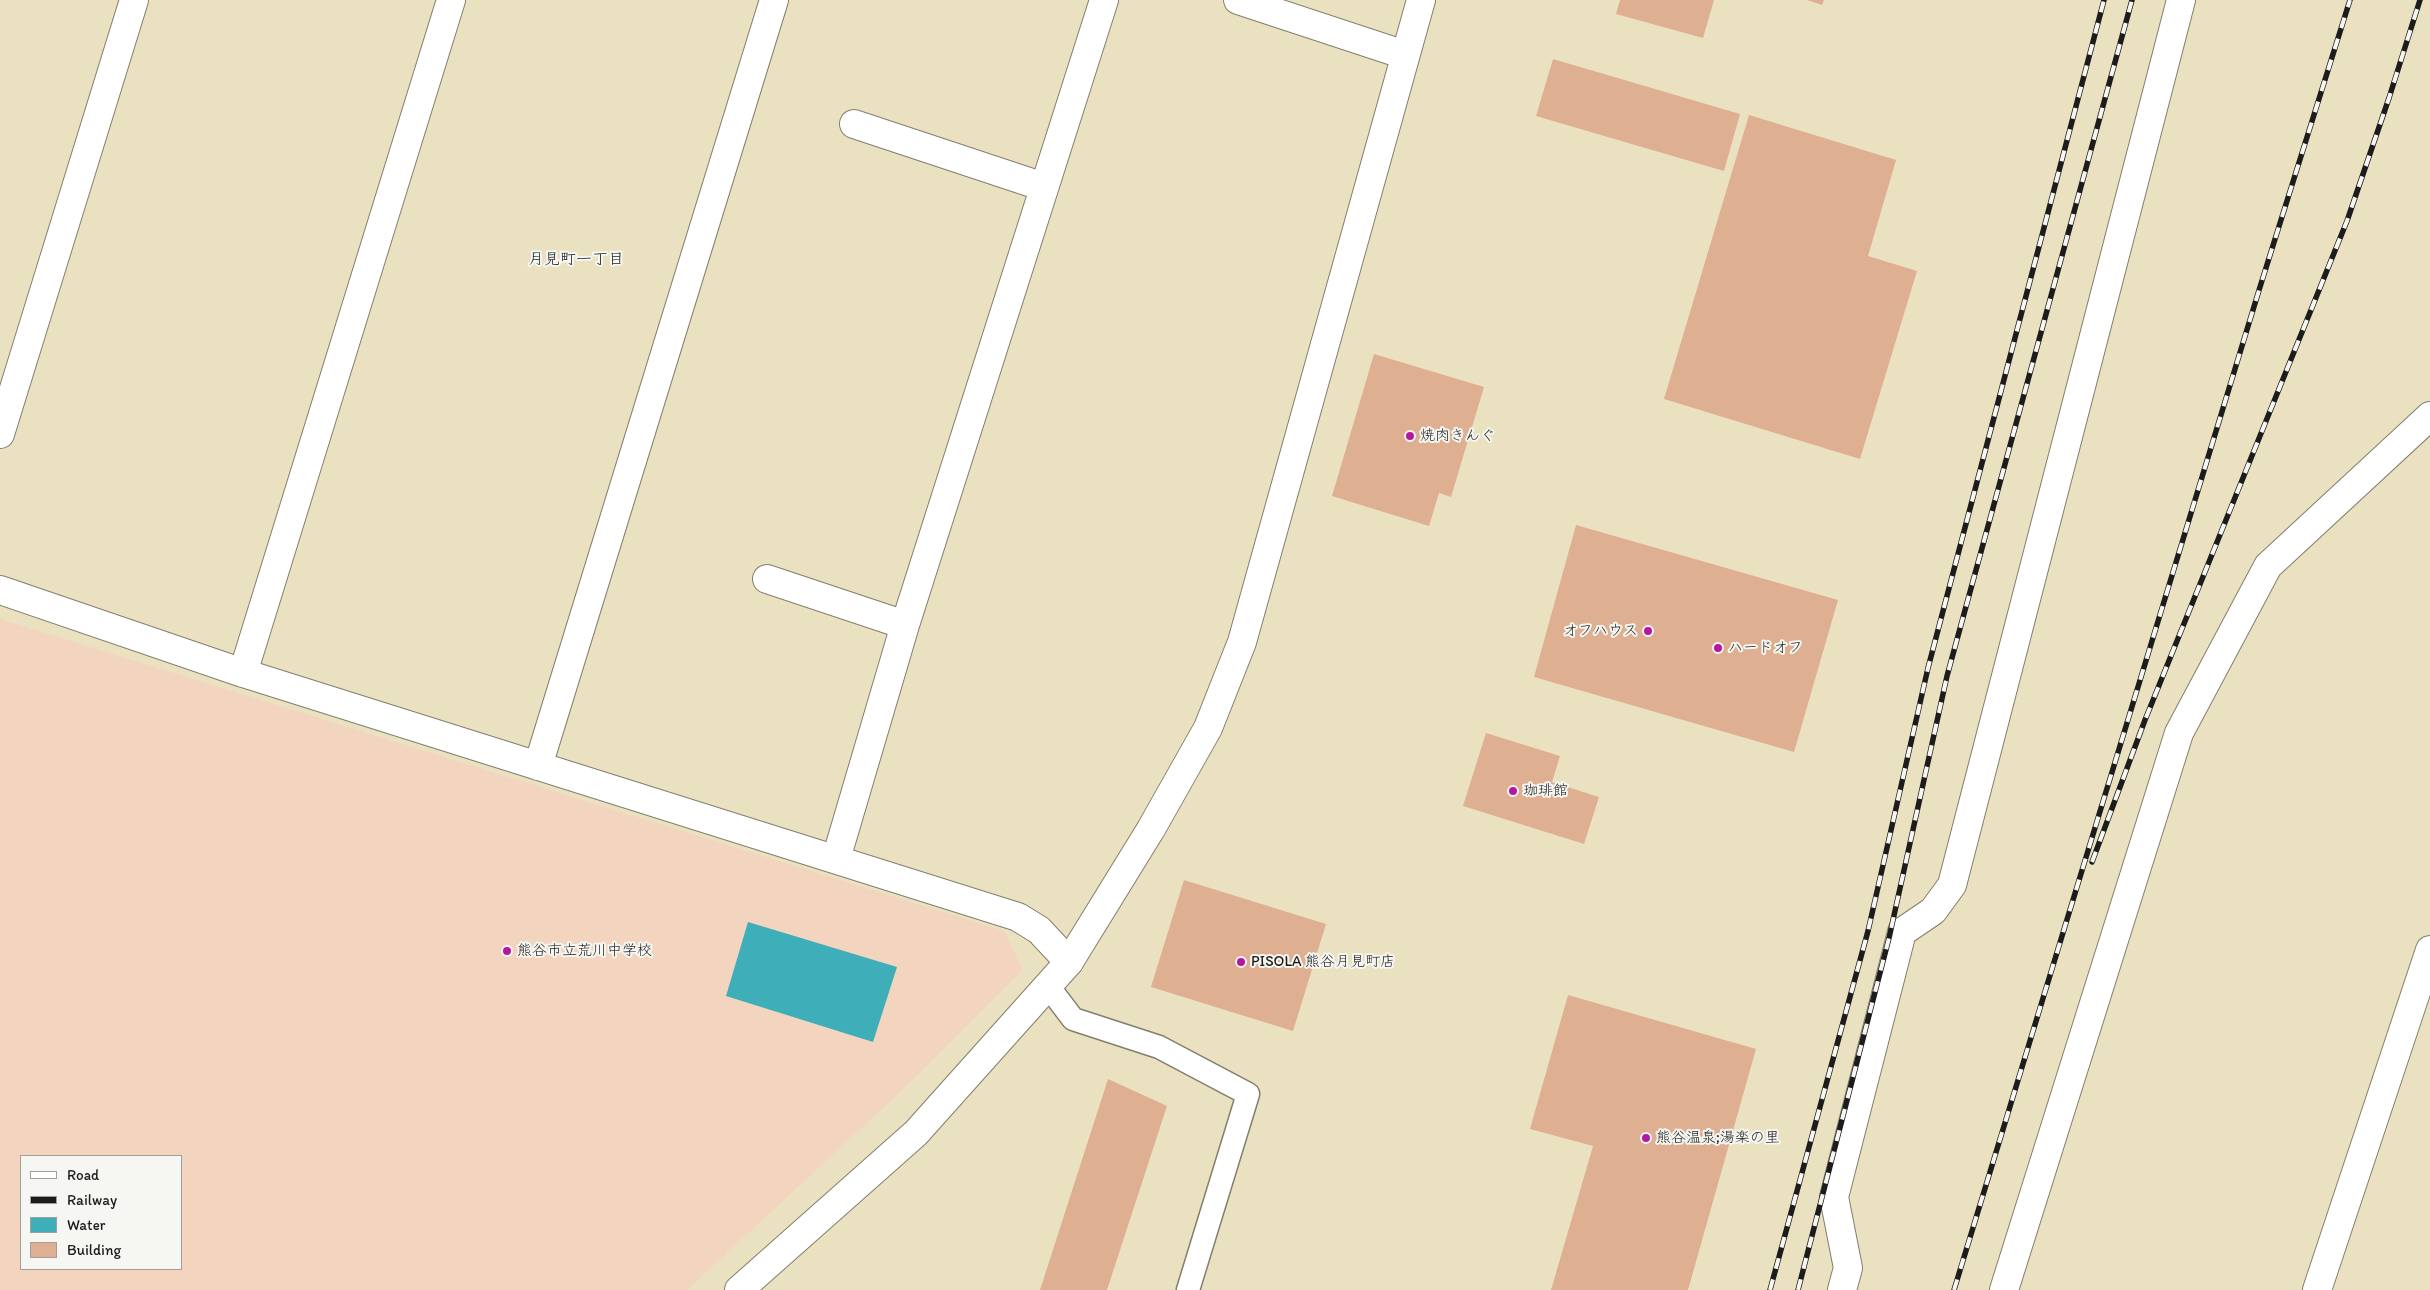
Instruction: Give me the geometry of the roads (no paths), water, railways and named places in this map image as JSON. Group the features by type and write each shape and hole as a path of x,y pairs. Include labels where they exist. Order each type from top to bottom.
{"street":[{"path":"0,434 134,0"},
{"path":"243,673 451,0"},
{"path":"538,766 774,0"},
{"path":"836,858 905,625 1104,0"},
{"path":"1238,0 1405,55"},
{"path":"739,1290 916,1133 1069,962 1151,829 1208,728 1242,642 1421,0"},
{"path":"1842,1290 1848,1268 1834,1197 1902,932 1934,911 1952,885 2181,0"},
{"path":"854,124 1044,187"},
{"path":"2004,1290 2179,733 2268,566 2430,416"},
{"path":"767,579 905,625"},
{"path":"0,590 243,673 836,858 1018,917 1039,930 1069,962"},
{"path":"2317,1290 2430,950"}],"lane":[{"path":"1048,986 1073,1019 1160,1047 1248,1094 1188,1290"}],"water":[{"path":"748,922 897,967 873,1042 726,996"}],"railway":[{"path":"1770,1290 1868,931 1928,668 2104,0"},
{"path":"1798,1290 1889,938 1947,676 2132,0"},
{"path":"1954,1290 2260,287 2350,0"},
{"path":"2092,862 2145,720 2347,221 2420,0"}],"place":[{"name":"焼肉きんぐ","path":"1410,436"},
{"name":"オフハウス","path":"1648,631"},
{"name":"ハードオフ","path":"1718,648"},
{"name":"珈琲館","path":"1513,791"},
{"name":"熊谷市立荒川中学校","path":"507,951"},
{"name":"PISOLA 熊谷月見町店","path":"1241,962"},
{"name":"熊谷温泉;湯楽の里","path":"1646,1138"}],"district":[{"name":"月見町一丁目","path":"576,260"}]}
